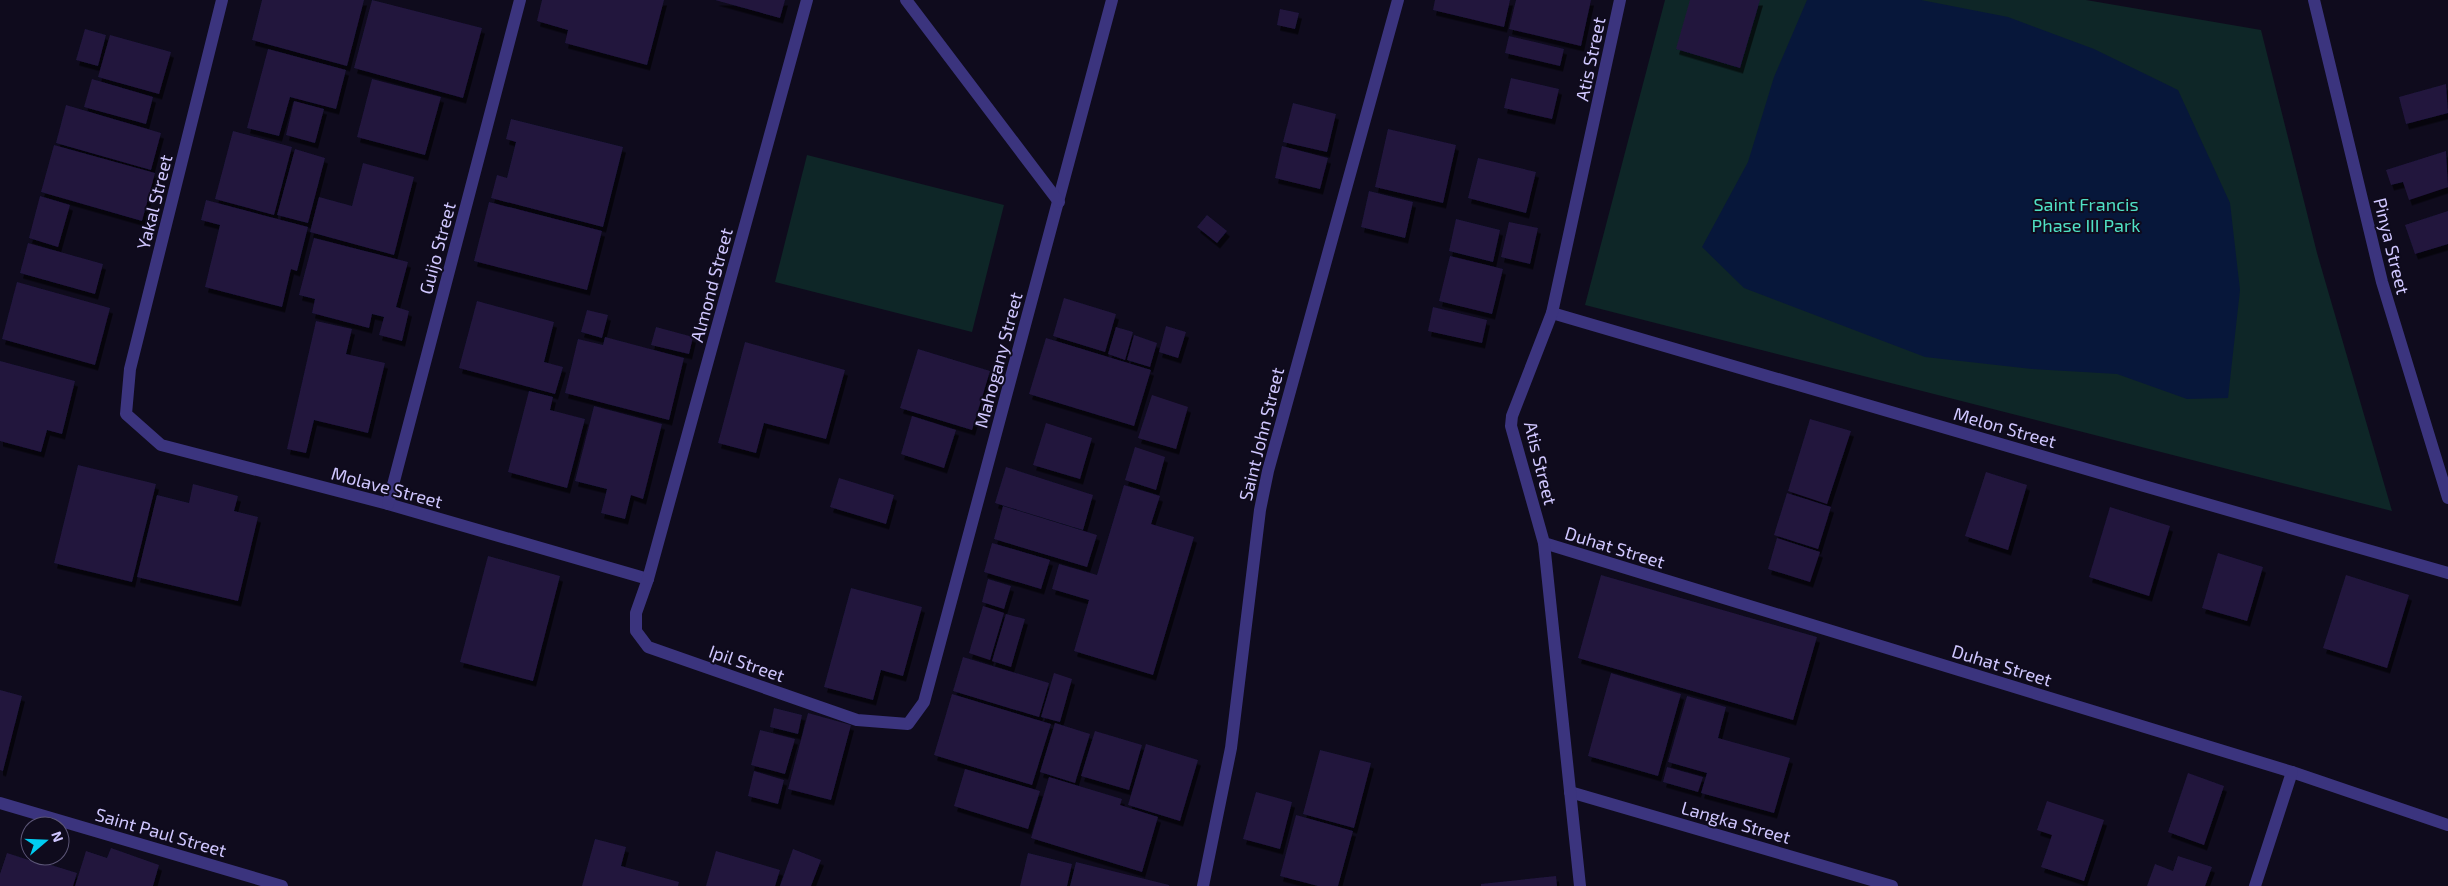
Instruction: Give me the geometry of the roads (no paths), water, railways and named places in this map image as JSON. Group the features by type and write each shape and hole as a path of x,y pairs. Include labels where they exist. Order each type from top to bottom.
{"street":[{"name":"Yakal Street","path":"126,414 130,369 222,0"},
{"name":"Guijo Street","path":"388,504 520,0"},
{"name":"Almond Street","path":"648,579 807,0"},
{"path":"906,0 1059,202"},
{"name":"Mahogany Street","path":"908,724 924,702 1112,0"},
{"name":"Saint John Street","path":"1203,886 1231,748 1260,510 1266,478 1398,0"},
{"name":"Atis Street","path":"1580,886 1544,543 1511,426 1512,416 1552,313 1620,0"},
{"name":"Pinya Street","path":"2314,0 2382,282 2448,498"},
{"name":"Melon Street","path":"1552,313 2448,573"},
{"name":"Molave Street","path":"126,414 161,445 388,504 648,579"},
{"name":"Duhat Street","path":"1544,543 2292,772 2448,825"},
{"name":"Ipil Street","path":"648,579 636,613 636,631 648,647 857,720 908,724"},
{"path":"2255,886 2292,772"},
{"name":"Langka Street","path":"1570,792 1892,886"},
{"name":"Saint Paul Street","path":"0,802 282,886"}],"water":[{"path":"1807,0 1921,0 2008,17 2094,49 2178,90 2230,203 2240,290 2228,398 2187,399 2117,374 2032,369 1925,357 1744,288 1702,247 1748,162 1774,77"}],"park label":[{"name":"Saint Francis Phase III Park","path":"2086,214"}]}
